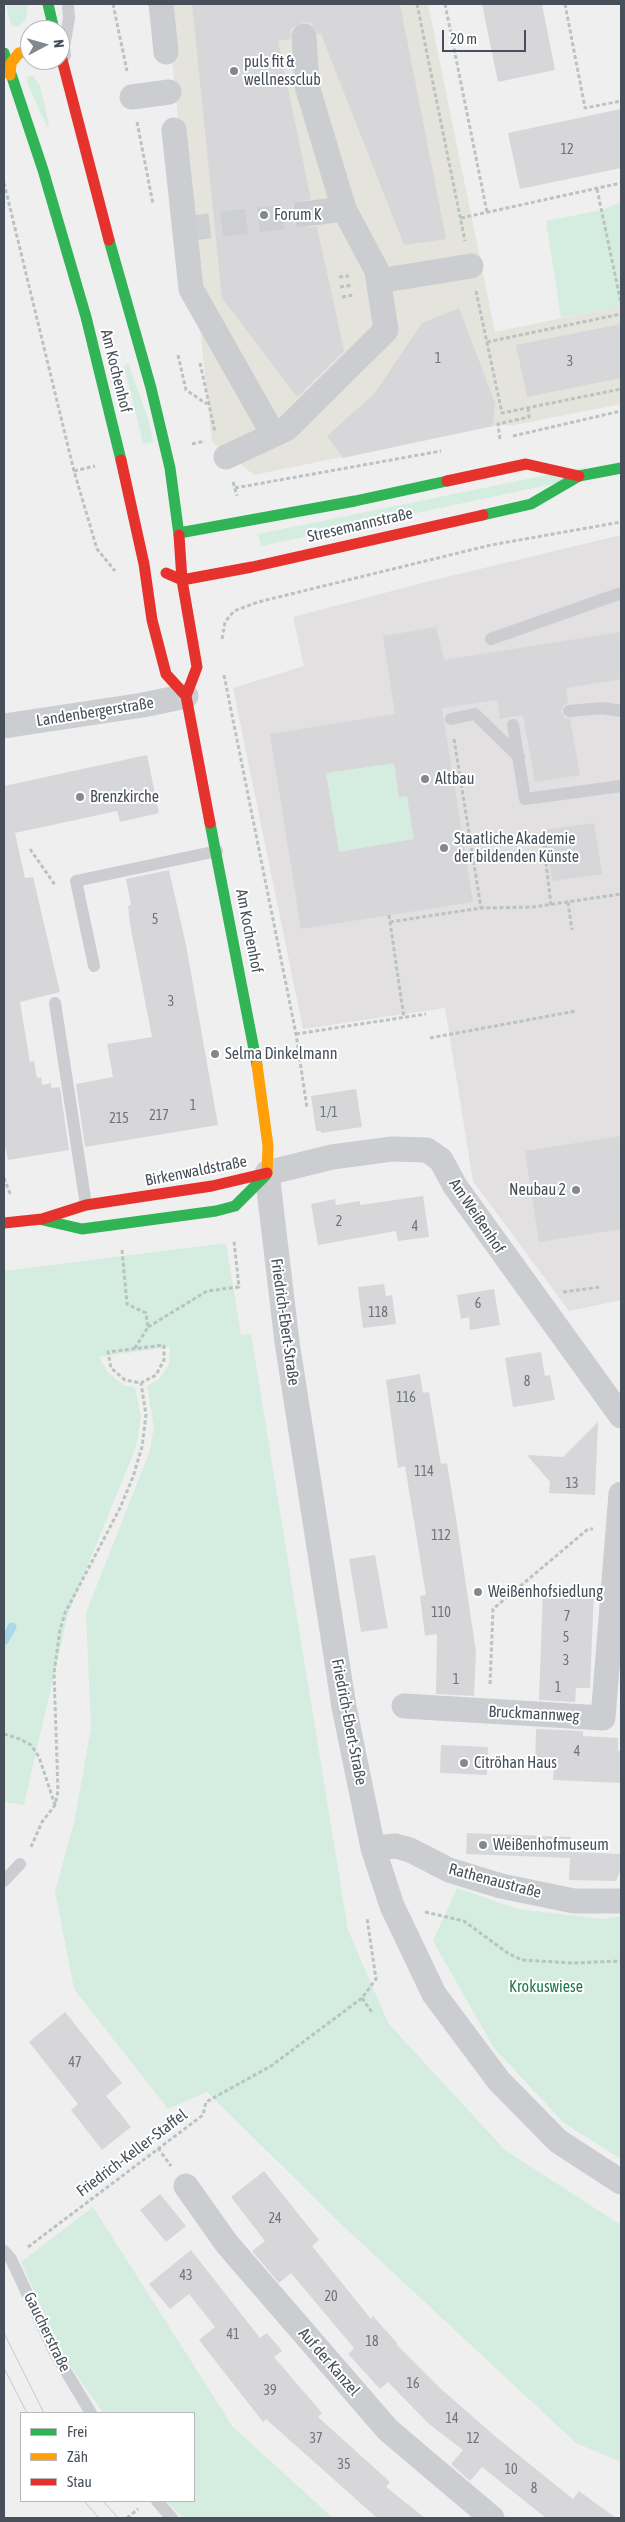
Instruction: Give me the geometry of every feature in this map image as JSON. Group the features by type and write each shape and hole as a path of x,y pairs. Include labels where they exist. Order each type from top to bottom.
{"main road":[{"path":"48,4 52,20"},
{"name":"Am Kochenhof","path":"4,53 43,170 86,317 147,561 152,620 166,674 186,696 262,1090 268,1146 267,1173"},
{"path":"10,75 11,63 20,53"},
{"path":"57,70 69,86"},
{"name":"Am Kochenhof","path":"65,70 170,468 179,534 182,580 197,666 186,696"},
{"name":"Stresemannstraße","path":"179,534 354,501 526,464 579,476"},
{"name":"Stresemannstraße","path":"182,580 252,567 532,504 579,476 621,468"},
{"path":"165,546 179,534"},
{"path":"147,561 182,580"},
{"name":"Birkenwaldstraße","path":"4,1223 42,1220 86,1205 220,1185 267,1173"},
{"name":"Birkenwaldstraße","path":"42,1220 82,1229 216,1211 235,1206 267,1173"}],"street":[{"path":"161,4 166,52"},
{"path":"217,448 274,434 286,429 386,330 377,271 344,209 307,86 304,36"},
{"path":"132,97 170,92"},
{"path":"174,130 191,289 274,434"},
{"path":"304,214 344,209"},
{"path":"379,281 471,266"},
{"name":"Landenbergerstraße","path":"4,726 125,708 186,696"},
{"name":"Am Weißenhof","path":"267,1173 332,1157 392,1149 427,1150 442,1160 455,1186 621,1416"},
{"name":"Friedrich-Ebert-Straße","path":"267,1173 287,1342 344,1707 373,1848 392,1906 434,1994 499,2082 558,2141 621,2182"},
{"path":"614,1671 618,1529 621,1494"},
{"name":"Bruckmannweg","path":"404,1706 603,1718 614,1671"},
{"name":"Rathenaustraße","path":"373,1848 396,1846 410,1850 449,1870 501,1886 574,1901 621,1901"},
{"name":"Auf der Kanzel","path":"186,2186 227,2244 388,2430 492,2518"}],"lane":[{"path":"68,4 69,18 64,47 69,86"},
{"path":"491,639 621,593"},
{"path":"569,711 603,708 621,711"},
{"path":"451,719 475,714 519,757"},
{"path":"513,725 525,800 621,786"},
{"path":"94,966 76,881 217,851"},
{"path":"55,1003 86,1205"},
{"path":"4,1881 20,1864"},
{"name":"Gaucherstraße","path":"8,2255 56,2355 90,2412"},
{"path":"158,2502 172,2518"}],"path":[{"path":"417,4 502,413 621,389"},
{"path":"445,4 487,212"},
{"path":"565,4 585,108 621,101"},
{"path":"4,183 74,471 97,550"},
{"path":"460,218 621,183"},
{"path":"596,188 621,303"},
{"path":"487,342 621,314"},
{"path":"178,355 186,390 208,405"},
{"path":"500,439 498,424 529,418 528,408"},
{"path":"492,440 621,412"},
{"path":"185,445 217,448"},
{"path":"235,488 449,450"},
{"path":"221,644 225,622 234,611 258,602 491,545 621,522"},
{"path":"224,673 296,1034 307,1108"},
{"path":"451,719 481,908"},
{"path":"547,846 544,846 551,905"},
{"path":"30,849 54,885 76,881"},
{"path":"390,922 481,908 551,905 621,894"},
{"path":"568,902 572,930"},
{"path":"389,915 404,1018"},
{"path":"430,1038 576,1011"},
{"path":"296,1034 426,1014"},
{"path":"135,1349 148,1327 207,1291 239,1287 234,1241"},
{"path":"122,1254 127,1304 146,1313 148,1327"},
{"path":"164,1345 164,1360 156,1375 141,1383 125,1380 111,1368 108,1352 164,1345"},
{"path":"20,1864 33,1844 42,1822 55,1805 58,1775 54,1673 56,1648 65,1613 112,1524 133,1476 142,1447 146,1415 141,1383"},
{"path":"490,1687 493,1609 588,1529 618,1529"},
{"path":"4,1734 20,1738 31,1745 39,1757 55,1805"},
{"path":"392,1906 464,1921 509,1954 522,1960 572,1964 621,1961"},
{"name":"Friedrich-Keller-Staffel","path":"8,2255 203,2115 206,2102 271,2066 362,1998 376,1979 372,1951"},
{"path":"362,1998 373,2014"},
{"path":"127,2518 141,2506"}],"shaded area":[{"path":"166,4 428,4 495,332 621,306 621,404 514,425 493,426 254,475 212,442"},
{"name":"Staatliche Akademie der bildenden Künste","path":"621,535 621,1300 569,1311 473,1181 445,1008 303,1029 233,688 304,666 293,617 426,582"}],"green space":[{"path":"6,4 28,4 26,20 20,20 18,27 11,26"},
{"path":"32,75 40,85 49,125 47,127 28,85 27,77"},
{"path":"621,202 621,306 561,318 546,221 602,210"},
{"path":"128,363 149,421 153,442 143,444 124,366"},
{"path":"586,467 591,476 261,546 258,534"},
{"path":"394,763 399,797 407,796 414,839 342,874 326,773"},
{"path":"226,1243 241,1335 251,1334 348,1930 388,2023 505,2150 621,2225 621,2462 576,2443 342,2225 207,2092 168,2109 74,1989 55,1891 74,1823 91,1728 86,1613 149,1453 154,1427 147,1386 159,1379 169,1364 170,1347 99,1357 107,1371 123,1385 135,1387 141,1417 136,1447 68,1614 24,1805 4,1802 4,1271"},
{"name":"Krokuswiese","path":"457,1888 518,1909 603,1919 621,1916 621,2159 564,2123 494,2048 433,1941"},
{"path":"93,2207 233,2427 333,2518 183,2518 167,2502 195,2502 195,2412 102,2412 62,2354 21,2262"}],"building":[{"name":"Forum K","path":"192,4 400,4 446,239 404,245 321,34 318,34 311,23 303,22 291,29 290,39 278,41 311,199 295,203 291,209 290,216 293,223 299,227 317,227 344,351 297,397 222,298"},
{"path":"482,4 542,4 555,70 498,82"},
{"path":"621,109 621,168 520,189 508,133"},
{"path":"459,308 495,403 493,426 343,458 327,436 375,393 422,323"},
{"path":"621,324 621,378 527,397 516,345"},
{"name":"Altbau","path":"436,627 444,660 621,632 621,679 566,688 568,703 562,707 561,712 565,718 570,719 580,775 535,782 523,715 500,719 497,700 442,708 473,902 301,929 270,734 395,714 383,636","holes":["394,763 399,797 407,796 414,839 339,852 326,773"]},
{"path":"147,755 159,813 120,822 117,811 15,833 25,878 33,877 60,992 20,1002 30,1062 34,1061 37,1078 41,1077 42,1085 51,1083 51,1088 60,1087 69,1150 8,1160 4,1140 4,786"},
{"path":"594,823 602,874 552,881 545,830"},
{"path":"169,870 186,945 218,1125 85,1147 76,1084 113,1077 107,1044 152,1037 130,924 128,906 131,905 126,879"},
{"path":"356,1089 362,1127 321,1133 321,1131 316,1131 311,1096"},
{"name":"Neubau 2","path":"621,1136 621,1229 539,1242 525,1151"},
{"path":"423,1196 429,1237 398,1241 396,1231 318,1245 311,1204 335,1199 336,1205 360,1201 360,1205"},
{"path":"384,1284 386,1296 392,1295 396,1324 363,1328 358,1287"},
{"path":"494,1289 500,1325 470,1330 469,1317 461,1319 457,1295"},
{"path":"541,1352 545,1376 550,1375 555,1400 513,1407 505,1358"},
{"path":"420,1374 423,1393 429,1392 441,1464 447,1463 476,1652 474,1696 436,1694 437,1634 425,1636 420,1596 426,1595 405,1466 398,1468 386,1380"},
{"path":"598,1422 595,1495 549,1493 550,1482 527,1455 563,1457"},
{"path":"375,1555 388,1628 361,1632 349,1559"},
{"path":"543,1588 594,1589 590,1688 576,1688 575,1702 539,1700"},
{"path":"536,1729 583,1731 583,1736 618,1738 618,1751 621,1751 621,1783 553,1780 554,1767 535,1766"},
{"name":"Citröhan Haus","path":"441,1745 488,1747 487,1775 440,1773"},
{"path":"467,1833 571,1837 570,1852 621,1854 621,1869 616,1881 569,1880 570,1858 466,1854"},
{"path":"65,2012 122,2083 106,2096 131,2127 102,2150 71,2110 78,2104 29,2042"},
{"path":"264,2171 319,2240 312,2246 371,2319 373,2316 396,2344 440,2388 496,2437 573,2499 579,2491 616,2518 546,2518 482,2467 470,2481 451,2464 463,2450 429,2424 388,2382 380,2389 348,2354 354,2348 291,2273 279,2283 252,2251 265,2241 231,2197"},
{"path":"160,2194 186,2226 166,2242 140,2210"},
{"path":"191,2250 260,2338 267,2333 282,2351 274,2357 322,2413 318,2417 390,2482 386,2487 425,2518 377,2518 266,2419 263,2422 199,2340 215,2327 189,2294 170,2309 149,2284"}],"waterway":[{"path":"4,1641 12,1627"}],"tunnel":[{"path":"185,229 304,214"}],"tram line":[{"path":"4,2333 44,2412"},
{"path":"4,2368 26,2412"},
{"path":"85,2502 99,2518"},
{"path":"104,2502 118,2518"}],"traffic: fast":[{"path":"48,4 52,20"},
{"path":"4,53 43,170 86,317 121,460"},
{"path":"109,240 151,388 170,468 179,535"},
{"path":"483,515 531,504 579,476 621,468"},
{"path":"179,533 355,501 447,481"},
{"path":"210,823 257,1065"},
{"path":"43,1220 82,1229 216,1211 235,1206 266,1175"}],"traffic: slow":[{"path":"10,75 11,63 20,53"},
{"path":"257,1065 268,1146 267,1173"}],"traffic: jam":[{"path":"65,70 109,240"},
{"path":"121,460 144,564 152,620 166,674 186,696 210,823"},
{"path":"447,481 526,464 579,476"},
{"path":"166,573 182,580 252,567 483,515"},
{"path":"179,535 182,580 197,667 186,696"},
{"path":"4,1223 42,1219 86,1205 212,1186 267,1173"}],"place":[{"name":"puls fit & wellnessclub","path":"234,71"},
{"name":"Forum K","path":"264,215"},
{"name":"Altbau","path":"425,779"},
{"name":"Brenzkirche","path":"80,797"},
{"name":"Staatliche Akademie der bildenden Künste","path":"444,848"},
{"name":"Selma Dinkelmann","path":"215,1054"},
{"name":"Neubau 2","path":"576,1190"},
{"name":"Weißenhofsiedlung","path":"478,1592"},
{"name":"Citröhan Haus","path":"464,1763"},
{"name":"Weißenhofmuseum","path":"483,1845"}]}
